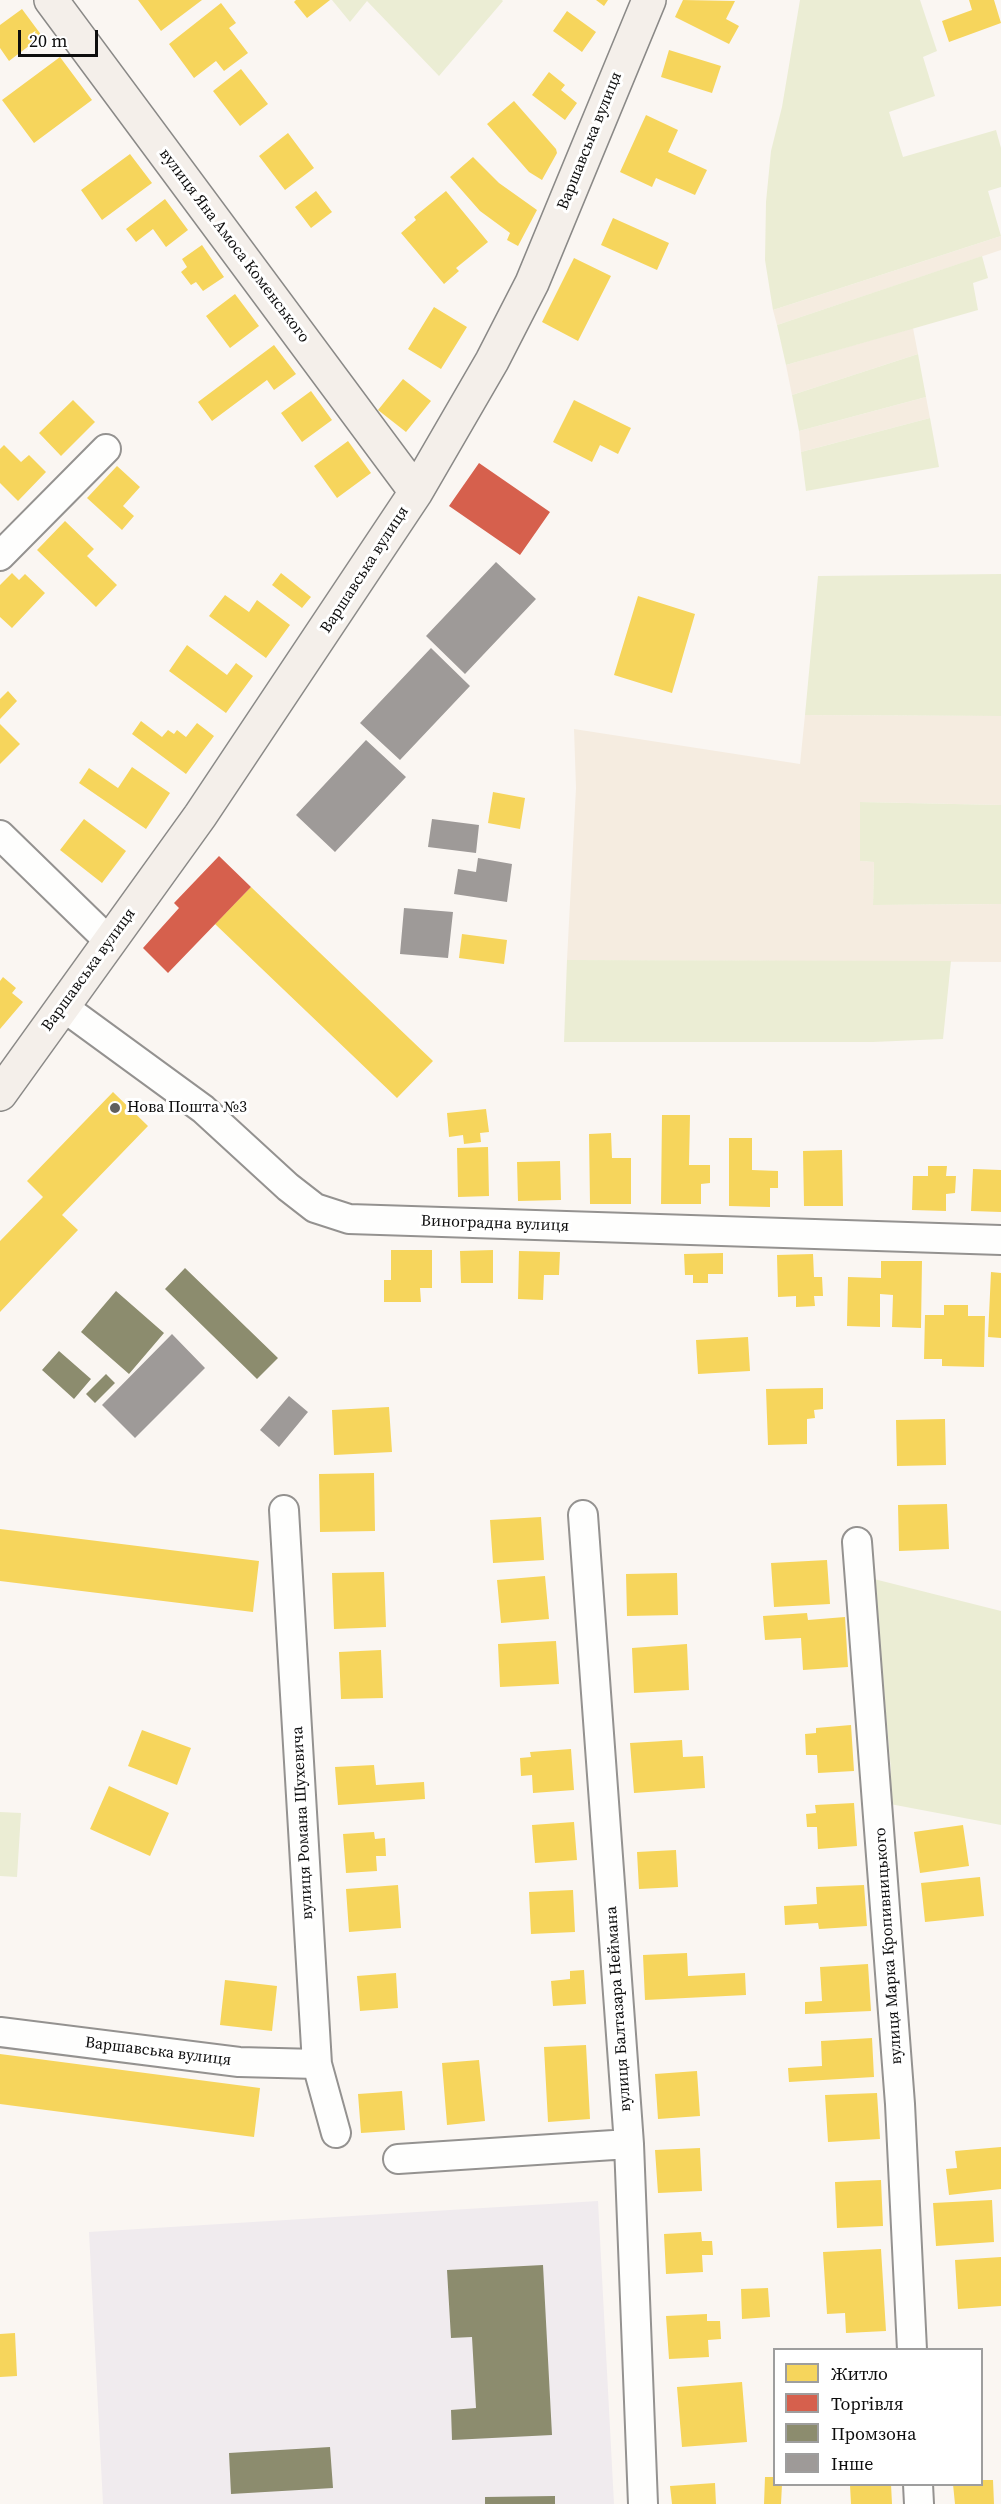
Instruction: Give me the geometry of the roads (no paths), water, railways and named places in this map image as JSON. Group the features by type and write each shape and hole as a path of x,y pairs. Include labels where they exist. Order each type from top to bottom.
{"street":[{"name":"вулиця Яна Амоса Коменського","path":"51,0 416,492"},
{"name":"Варшавська вулиця","path":"0,1094 201,816 364,575 416,492 492,361 532,283 649,0"},
{"path":"0,556 106,448"},
{"path":"0,835 110,942"},
{"name":"Виноградна вулиця","path":"62,1006 203,1109 288,1187 315,1208 349,1219 1001,1240"},
{"name":"вулиця Романа Шухевича","path":"284,1510 317,2064 336,2133"},
{"name":"вулиця Балтазара Неймана","path":"583,1515 629,2144 643,2504"},
{"name":"вулиця Марка Кропивницького","path":"856,1542 900,2104 912,2348"},
{"name":"Варшавська вулиця","path":"0,2032 240,2062 317,2064"},
{"path":"398,2158 629,2144"},
{"path":"918,2486 919,2504"}],"place":[{"name":"Нова Пошта №3","path":"115,1108"}]}
